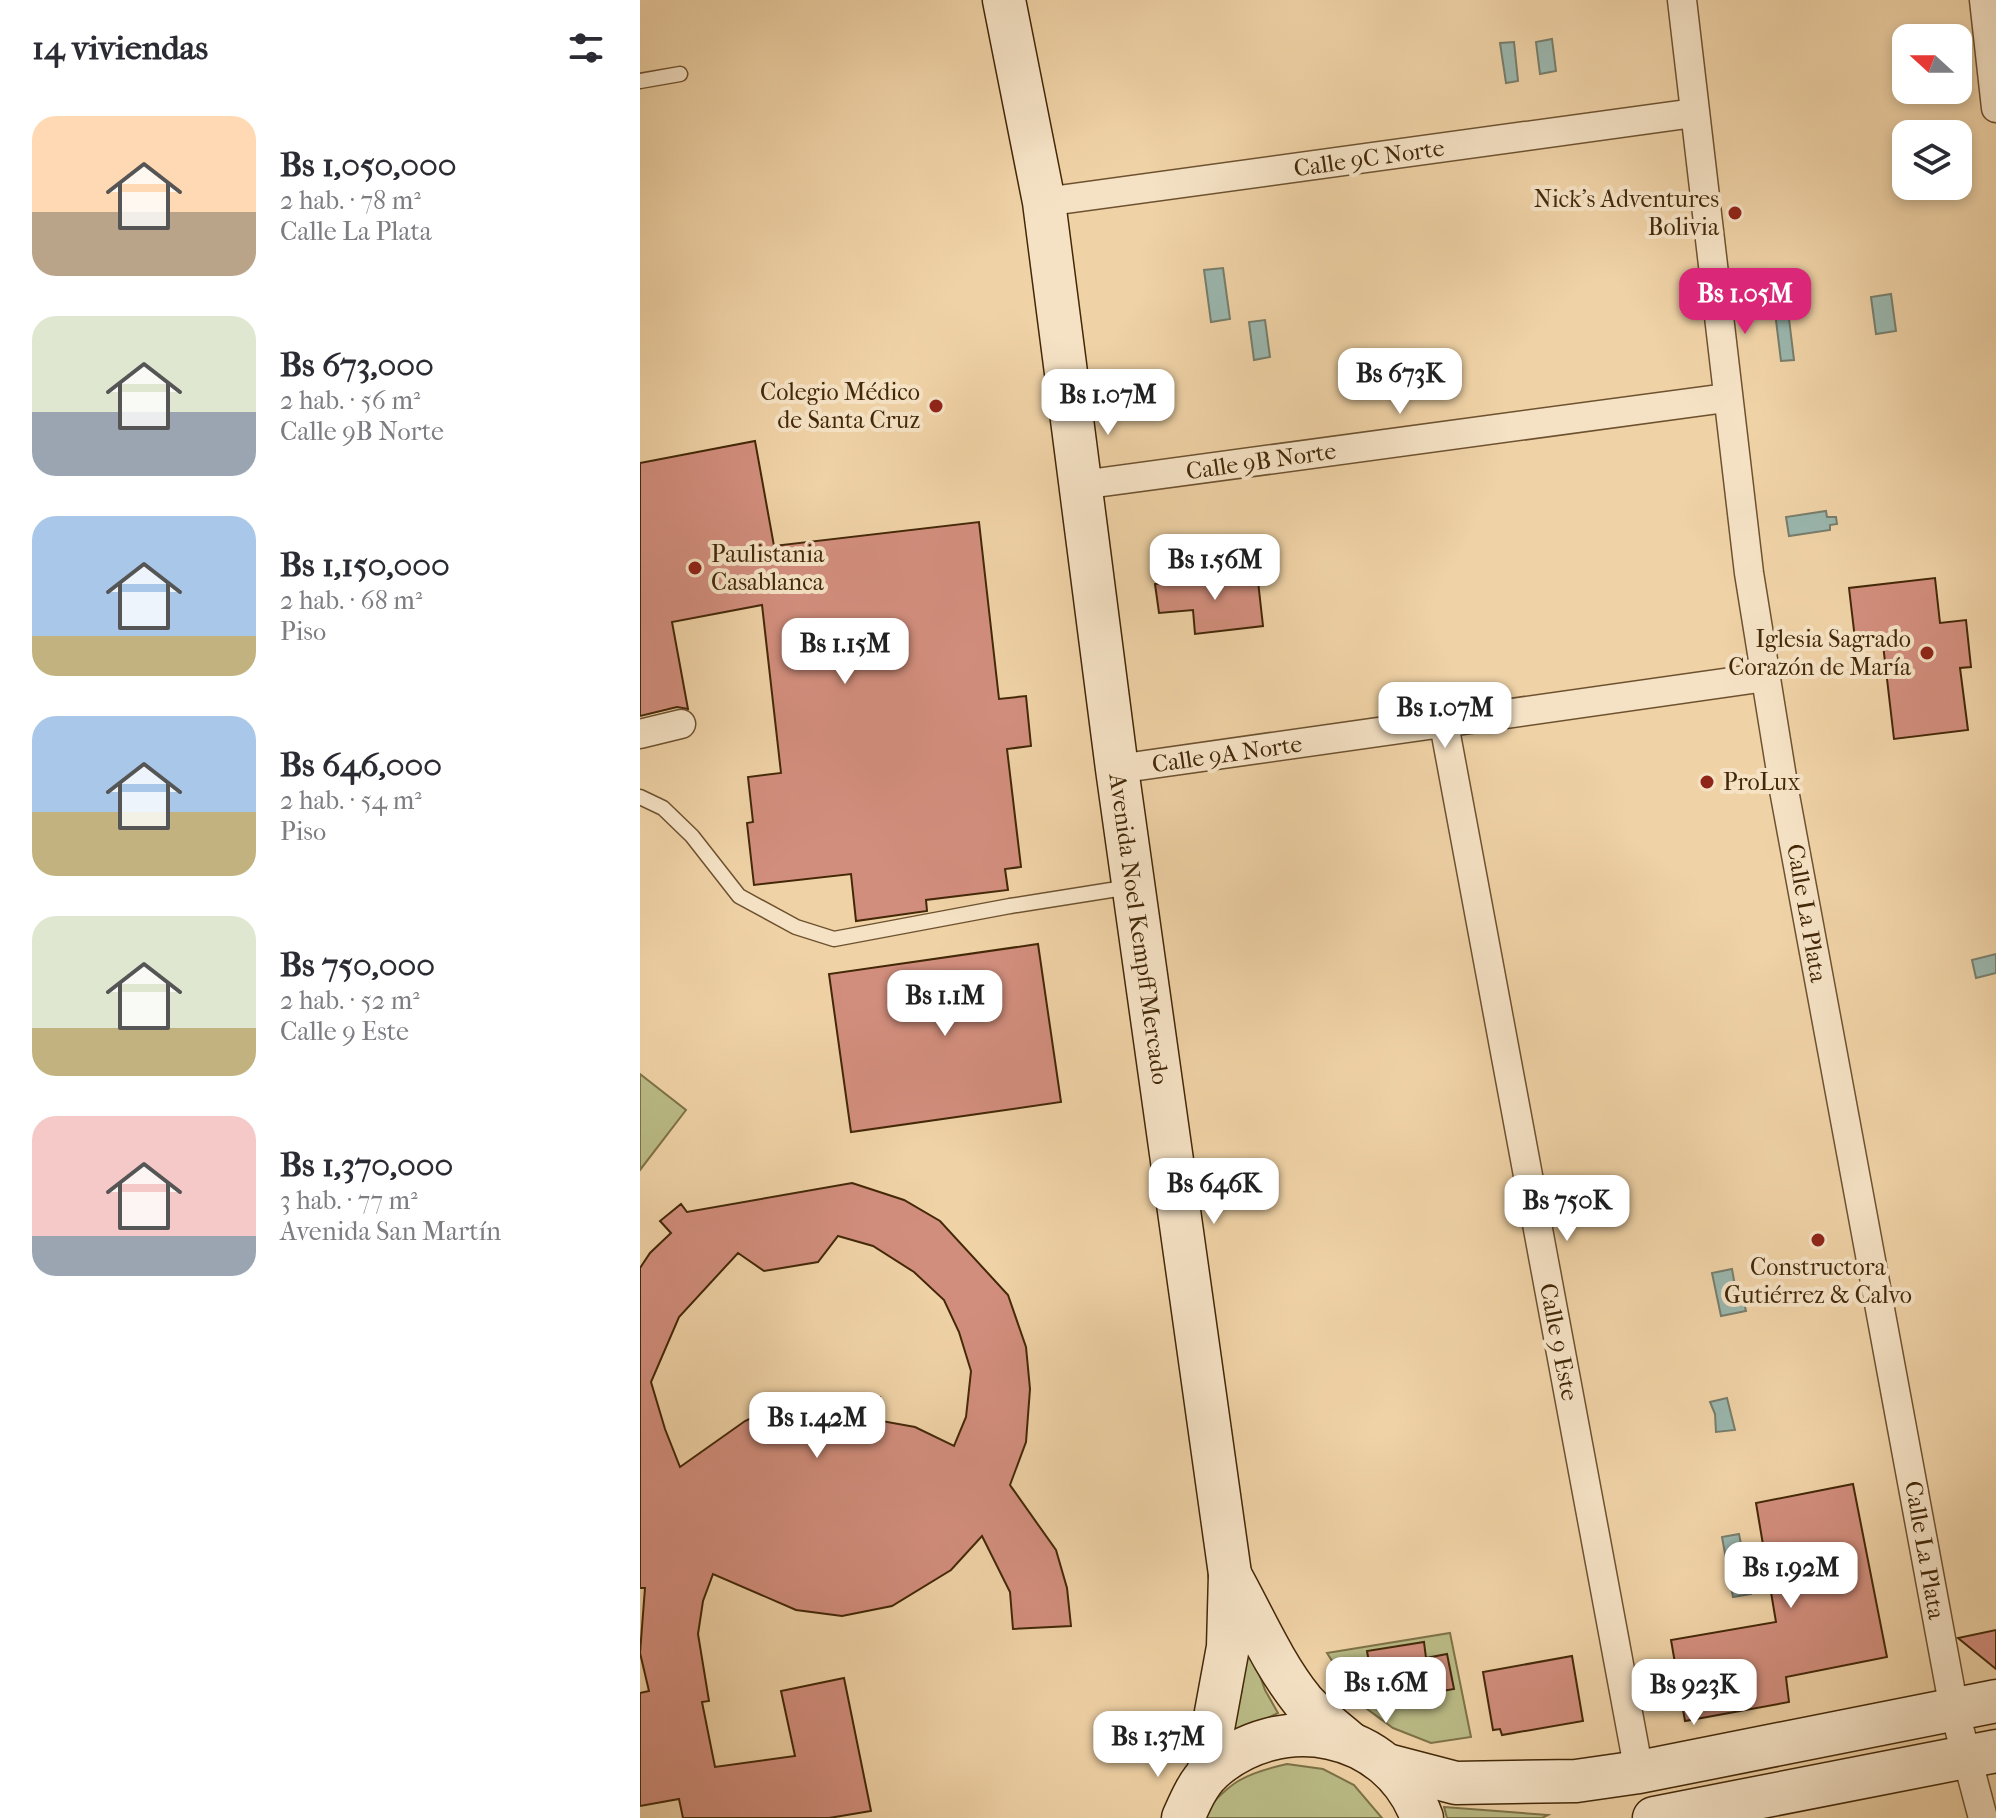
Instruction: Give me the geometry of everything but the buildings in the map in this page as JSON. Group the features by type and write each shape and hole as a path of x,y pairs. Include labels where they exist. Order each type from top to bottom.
{"main road":[{"name":"Avenida Noel Kempff Mercado","path":"1004,0 1044,202 1117,769 1230,1574 1228,1647 1212,1734 1195,1795"},
{"name":"Avenida Noel Kempff Mercado","path":"1230,1574 1302,1699 1318,1717 1350,1743"},
{"path":"1160,1818 1195,1795 1240,1750 1276,1737 1313,1734 1350,1743 1387,1765 1456,1783 1576,1781 1639,1772 1996,1701"},
{"path":"1656,1818 1982,1754"},
{"path":"1387,1765 1415,1798 1422,1818"}],"street":[{"name":"Calle La Plata","path":"1682,0 1726,398 1749,573 1787,806 1954,1709 1982,1754 1983,1818"},
{"path":"1984,0 1996,108"},
{"name":"Calle 9C Norte","path":"1044,202 1694,113"},
{"name":"Calle 9B Norte","path":"1081,485 1726,398"},
{"name":"Calle 9A Norte","path":"1117,769 1766,677"},
{"path":"640,734 681,724"},
{"name":"Calle 9 Este","path":"1444,724 1639,1772"}],"lane":[{"path":"640,81 680,74"},
{"path":"640,797 663,808 692,836 739,896 796,927 834,939 1133,887"}],"green space":[{"path":"640,1074 686,1110 640,1170"},
{"path":"1244,1631 1265,1690 1278,1713 1223,1739 1242,1691"},
{"path":"1450,1633 1471,1737 1431,1743 1393,1728 1359,1703 1327,1653"},
{"path":"1287,1764 1323,1769 1354,1785 1382,1818 1200,1818 1238,1781"},
{"path":"1444,1807 1548,1815 1542,1818 1447,1818"}],"water":[{"path":"1552,39 1556,71 1540,74 1536,42"},
{"path":"1514,42 1518,81 1506,83 1500,43"},
{"path":"1223,268 1230,319 1211,322 1204,270"},
{"path":"1786,294 1794,360 1781,361 1773,296"},
{"path":"1891,294 1896,331 1876,334 1871,297"},
{"path":"1265,320 1270,357 1254,360 1249,322"},
{"path":"1826,511 1827,517 1836,517 1837,524 1830,525 1830,530 1789,536 1786,517"},
{"path":"1996,954 1996,973 1976,978 1972,960"},
{"path":"1732,1269 1735,1286 1740,1285 1746,1311 1721,1316 1712,1273"},
{"path":"1727,1398 1735,1430 1716,1432 1715,1414 1710,1402"},
{"path":"1739,1534 1751,1594 1733,1597 1722,1537"}],"place":[{"name":"Nick's Adventures Bolivia","path":"1735,213"},
{"name":"Colegio Médico de Santa Cruz","path":"936,406"},
{"name":"Paulistania Casablanca","path":"695,568"},
{"name":"Iglesia Sagrado Corazón de María","path":"1927,653"},
{"name":"ProLux","path":"1707,782"},
{"name":"Constructora Gutiérrez & Calvo","path":"1818,1240"}]}
